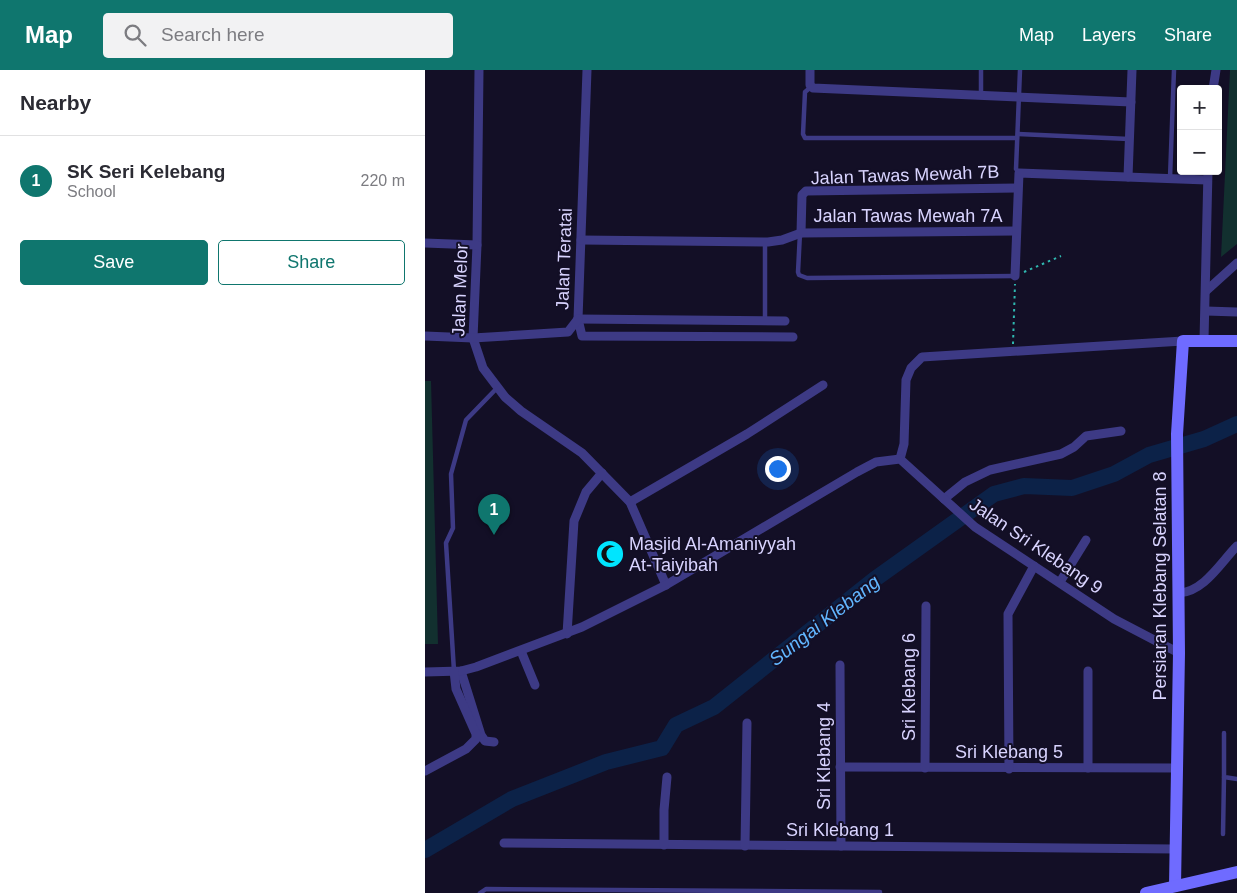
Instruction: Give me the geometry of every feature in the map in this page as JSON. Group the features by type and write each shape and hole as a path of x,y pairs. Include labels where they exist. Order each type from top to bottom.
{"street":[{"name":"Jalan Melor","path":"479,70 477,245 473,338 483,368 497,388 521,411 582,453 630,502 666,585"},
{"name":"Jalan Teratai","path":"425,336 473,338 568,332 578,319 587,70"},
{"path":"810,70 811,87 1131,102"},
{"path":"1128,176 1132,70"},
{"path":"1214,85 1216,70"},
{"path":"1015,276 1019,173 1169,178 1207,176 1204,340"},
{"name":"Jalan Tawas Mewah 7B","path":"801,233 802,195 806,191 1017,188"},
{"name":"Jalan Tawas Mewah 7A","path":"581,240 765,242 782,240 801,233 1016,231"},
{"path":"425,244 477,245"},
{"path":"1206,291 1237,263"},
{"path":"1206,311 1237,312"},
{"path":"785,320 578,319 582,336 793,337"},
{"path":"425,672 457,671 567,634 666,585 857,472 877,462 900,459 904,435 906,380 917,360 922,357 1183,341 1237,341"},
{"name":"Persiaran Klebang Selatan 8","path":"1176,890 1175,849 1179,653 1177,434 1183,341"},
{"path":"630,502 747,434 823,385"},
{"path":"944,499 965,482 990,470 1061,454 1074,447 1086,436 1121,431"},
{"name":"Jalan Sri Klebang 9","path":"900,459 975,527 1129,628 1179,653"},
{"path":"567,634 574,521 586,492 602,473"},
{"path":"1060,582 1086,540"},
{"path":"1179,593 1194,588 1206,579 1237,546"},
{"path":"1009,769 1007,614 1034,566"},
{"name":"Sri Klebang 6","path":"925,768 926,606"},
{"path":"521,650 535,685"},
{"name":"Sri Klebang 4","path":"840,665 841,846"},
{"path":"457,671 481,735 485,741 495,742"},
{"path":"425,771 465,749 476,739 476,734 456,689 457,671"},
{"path":"1088,768 1089,671"},
{"path":"745,846 747,723"},
{"name":"Sri Klebang 5","path":"840,767 1177,768"},
{"path":"664,845 664,810 667,777"},
{"name":"Sri Klebang 1","path":"504,843 1175,849"},
{"path":"1145,893 1176,890 1237,872"}],"lane":[{"path":"981,70 981,94"},
{"path":"1019,173 1016,169 1020,70"},
{"path":"1169,178 1175,70"},
{"path":"811,87 805,92 803,134 805,138 1017,136 1129,139"},
{"path":"801,233 798,272 799,275 807,278 1015,276"},
{"path":"765,242 765,320"},
{"path":"457,671 446,543 453,528 451,474 468,416 497,388"},
{"path":"1223,834 1224,733"},
{"path":"1224,777 1237,779"},
{"path":"480,893 486,889 880,892"}],"path":[{"path":"1013,352 1015,276 1061,256"}],"green space":[{"path":"1230,70 1237,70 1237,244 1221,257"},
{"path":"425,381 431,381 438,644 425,644"}],"waterway":[{"name":"Sungai Klebang","path":"425,850 512,799 606,762 662,748 676,725 714,707 875,579 994,494 1024,486 1072,488 1114,474 1149,455 1204,439 1237,424"}],"place":[{"name":"SK Seri Kelebang","path":"494,535"},
{"name":"Masjid Al-Amaniyyah At-Taiyibah","path":"610,554"}]}
